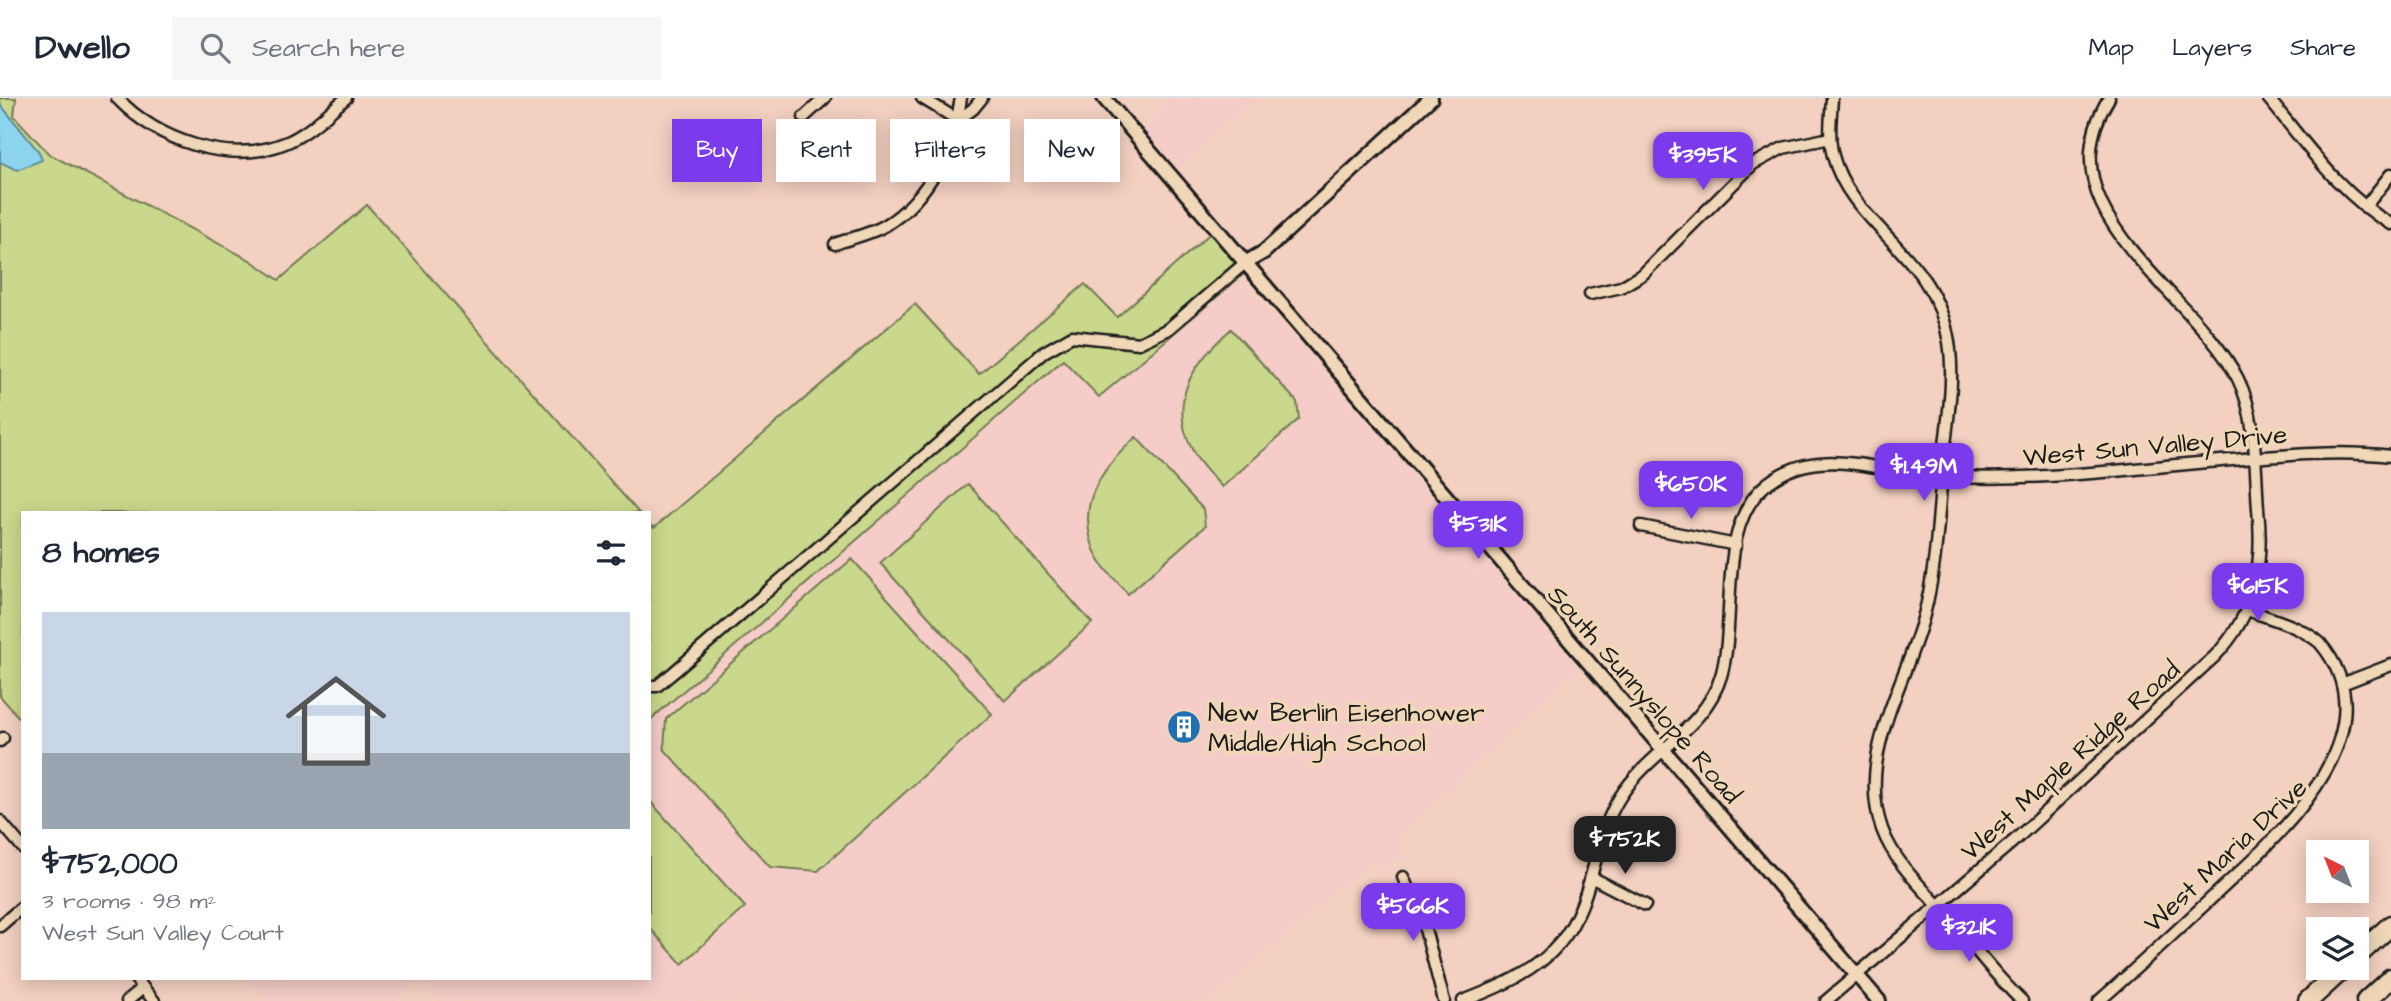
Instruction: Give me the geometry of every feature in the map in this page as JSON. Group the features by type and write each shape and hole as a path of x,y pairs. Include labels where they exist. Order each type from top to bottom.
{"highway":[{"path":"2369,945 2391,925"},
{"path":"2366,1001 2391,978"},
{"path":"2308,1001 2331,980"}],"street":[{"path":"117,98 136,118 178,139 215,150 254,152 286,143 312,127 346,98"},
{"path":"804,117 825,98"},
{"path":"922,98 956,119"},
{"path":"958,119 961,98"},
{"path":"959,119 982,98"},
{"name":"South Sunnyslope Road","path":"1104,98 1879,1001"},
{"path":"651,686 657,686 674,673 1044,352 1072,336 1139,343 1168,329 1245,263 1264,252 1430,98"},
{"path":"1832,98 1830,138 1833,158 1845,184 1915,264 1927,282 1944,320 1951,378 1932,577 1925,613 1881,740 1874,774 1874,797 1883,831 1901,862 2022,1001"},
{"name":"West Maple Ridge Road","path":"1826,1001 1939,906 2216,656 2238,630 2248,610 2260,556 2249,409 2229,362 2112,224 2096,196 2090,163 2091,141 2097,121 2109,98"},
{"path":"2268,98 2365,206 2391,223"},
{"path":"1590,294 1621,287 1643,274 1753,164 1783,148 1830,138"},
{"path":"2365,206 2391,174"},
{"path":"835,244 883,227 909,209 929,182"},
{"name":"West Sun Valley Drive","path":"1463,1001 1508,982 1553,951 1577,917 1615,805 1640,769 1702,713 1717,686 1724,660 1736,545 1741,522 1754,498 1767,483 1794,467 1837,461 1942,476 2015,478 2339,453 2391,456"},
{"path":"1641,526 1736,545"},
{"name":"West Maria Drive","path":"2099,1001 2306,811 2322,793 2350,743 2354,721 2347,682 2333,656 2319,642 2303,632 2248,610"},
{"path":"2347,682 2391,665"},
{"path":"0,821 21,846"},
{"path":"1403,877 1425,929 1444,1001"},
{"path":"1591,877 1645,905"},
{"path":"0,926 21,908"},
{"path":"137,980 154,1001"},
{"path":"127,1001 143,988"}],"shaded area":[{"path":"1175,98 1254,98 1170,175 1135,135"},
{"path":"1238,280 1296,339 1580,668 1398,836 1407,861 1393,858 1387,870 1368,863 1210,1001 441,1001 423,980 651,980 651,719 1063,359 1100,396"},
{"path":"248,980 418,980 395,1001 266,1001"}],"green space":[{"path":"0,98 16,98 14,116 49,154 250,260 279,280 367,205 637,511 21,511 21,720 0,696"},
{"path":"1215,229 1250,269 1099,397 1063,360 651,719 651,526 654,528 915,304 979,374 1085,284 1117,317"},
{"path":"1231,329 1297,402 1299,419 1222,487 1194,453 1182,417 1187,385 1195,370"},
{"path":"1136,437 1203,509 1205,526 1128,594 1099,560 1091,542 1088,524 1093,492 1100,478"},
{"path":"968,484 1092,623 1005,701 880,563"},
{"path":"852,559 992,714 818,871 770,867 664,749 666,719"},
{"path":"651,802 745,907 682,964 651,929"}],"water":[{"path":"0,104 39,152 42,160 17,170 0,162"}],"place":[{"name":"New Berlin Eisenhower Middle/High School","path":"1184,727"}]}
